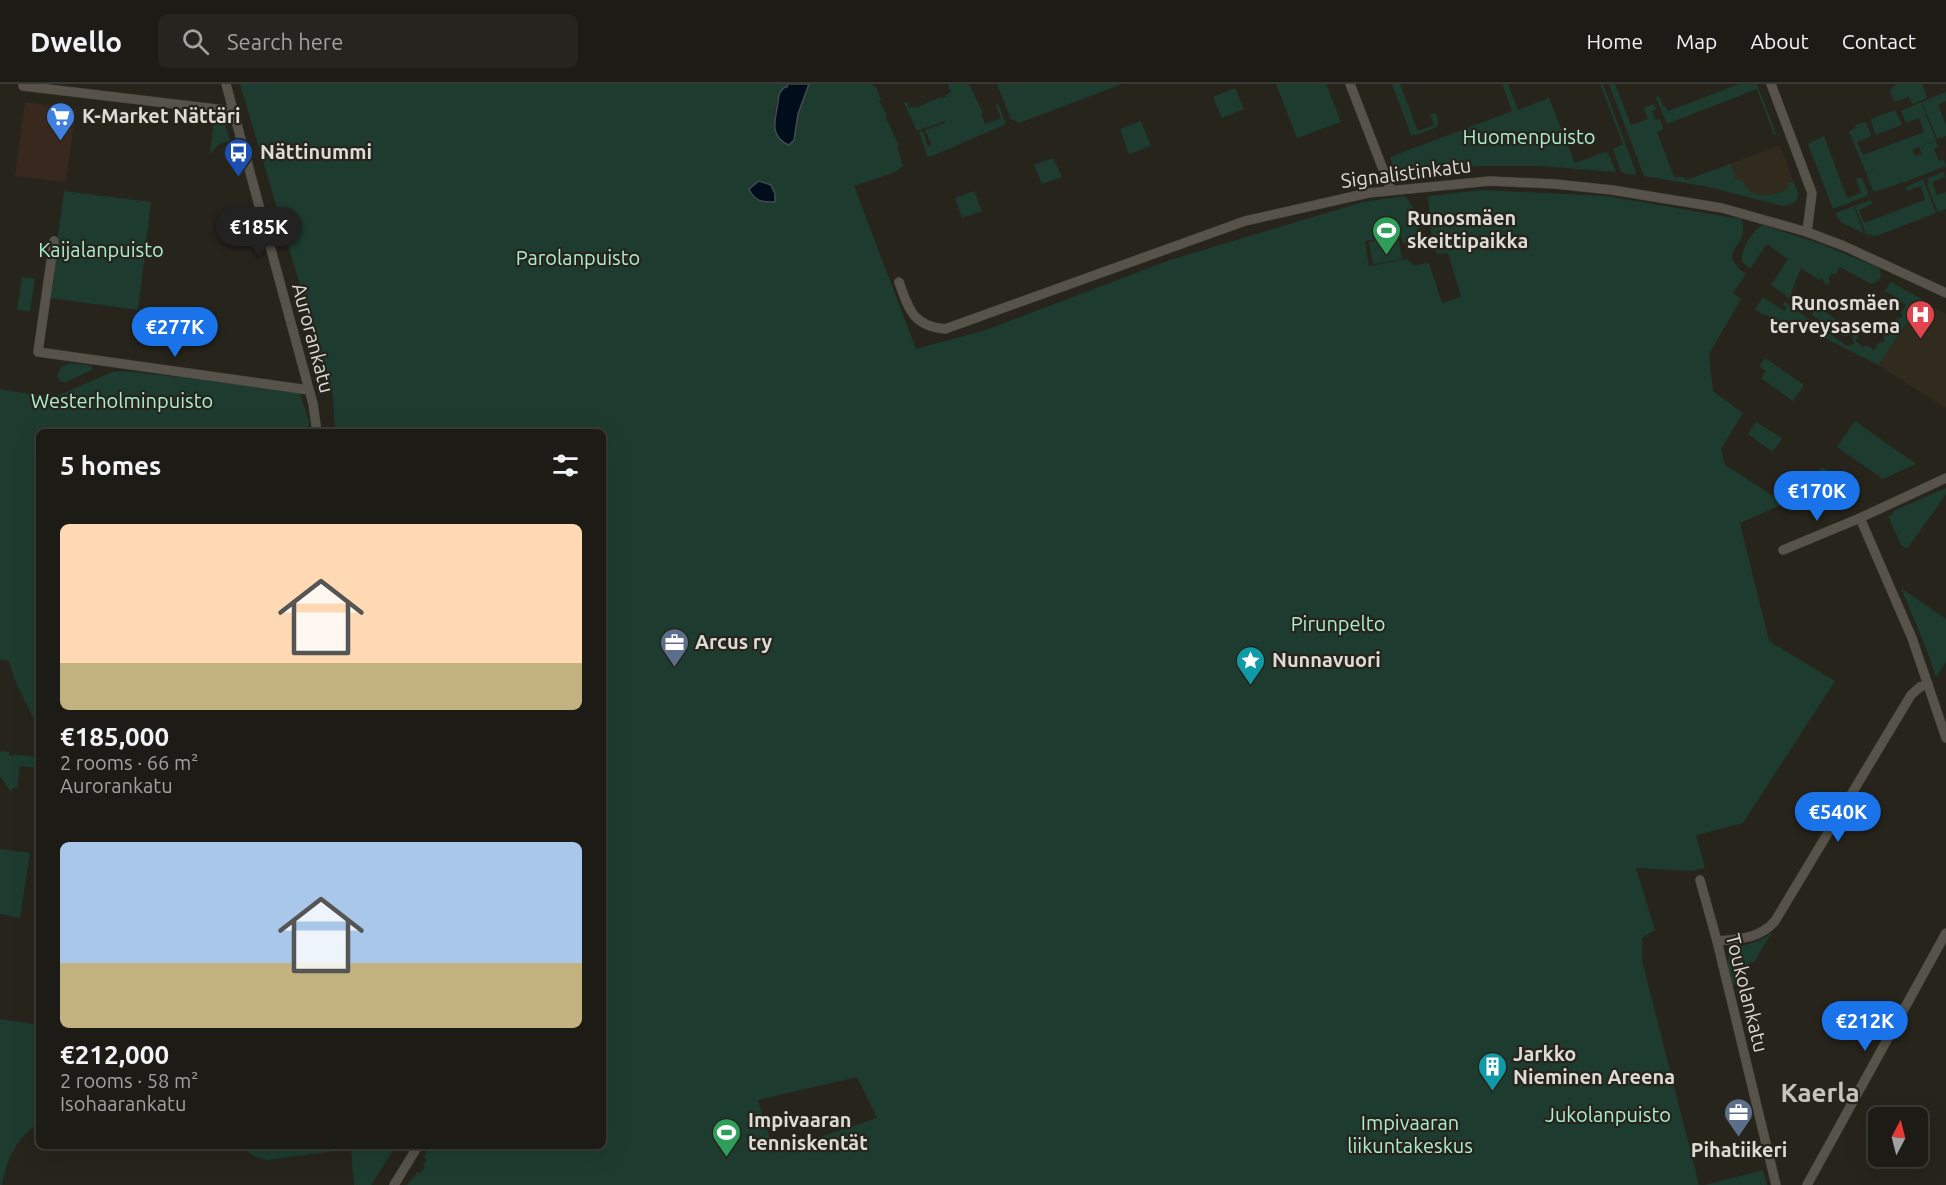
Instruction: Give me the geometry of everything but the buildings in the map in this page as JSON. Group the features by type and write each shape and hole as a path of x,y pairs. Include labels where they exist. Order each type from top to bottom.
{"street":[{"name":"Aurorankatu","path":"226,84 309,390 317,429"},
{"path":"1350,84 1391,190"},
{"path":"1771,84 1812,193 1808,232"},
{"path":"23,86 233,111"},
{"name":"Signalistinkatu","path":"898,282 908,308 915,317 923,324 945,329 1245,220 1344,197 1391,190 1490,181 1612,190 1722,208 1808,232 1874,259 1946,293"},
{"path":"54,241 38,352 309,390"},
{"path":"1783,550 1860,518 1946,478"},
{"path":"1860,518 1912,638 1946,738"},
{"path":"1820,535 1824,547"},
{"path":"1717,941 1755,936 1770,927 1911,695 1920,687 1928,684"},
{"name":"Toukolankatu","path":"1700,880 1776,1185"},
{"path":"1807,1185 1946,933"},
{"path":"394,1185 416,1149"}],"shaded area":[{"path":"25,102 76,109 66,182 15,176"},
{"path":"1780,145 1798,193 1797,200 1790,205 1783,206 1704,186 1706,173"},
{"name":"Runosmäen terveysasema","path":"1923,302 1946,314 1946,408 1878,365"}],"green space":[{"path":"240,84 788,84 779,92 774,115 776,134 787,144 794,140 798,114 809,84 872,84 877,89 881,100 879,101 899,146 897,147 903,166 893,173 854,186 916,349 986,330 1170,260 1363,202 1405,196 1417,218 1418,233 1403,244 1401,235 1365,241 1369,266 1407,259 1413,265 1429,263 1442,303 1461,297 1448,253 1437,254 1431,232 1428,196 1482,190 1606,196 1741,219 1742,236 1733,253 1733,259 1746,274 1733,293 1741,299 1709,354 1713,391 1743,413 1721,449 1725,465 1772,495 1788,481 1803,490 1822,467 1835,476 1831,483 1740,523 1769,641 1835,681 1743,823 1696,835 1705,868 1691,871 1636,868 1655,930 1642,938 1642,960 1699,1185 407,1185 425,1167 423,1165 427,1160 424,1157 427,1149 606,1149 606,429 335,429 333,396","holes":["857,1077 877,1118 774,1152 758,1100"]},
{"path":"948,84 969,84 983,113 981,114 985,124 1001,119 996,105 998,104 1006,124 930,157 927,155 919,132 923,131 928,146 932,145 925,130 945,123 945,121 917,131 904,103 907,102 909,108 915,106 916,108 940,97 946,97 951,92"},
{"path":"997,84 1122,84 1019,123 1011,119"},
{"path":"1276,84 1326,84 1341,122 1297,138"},
{"path":"1392,84 1400,84 1418,131 1434,125 1430,114 1436,113 1437,127 1411,135"},
{"name":"Huomenpuisto","path":"1502,84 1508,84 1518,110 1549,98 1575,163 1605,152 1608,153 1616,172 1540,166 1477,166 1416,171 1393,167 1390,157 1512,111"},
{"path":"1600,84 1603,84 1636,172 1635,175 1621,171 1613,149 1623,144"},
{"path":"1609,84 1615,84 1631,125 1648,119 1644,108 1654,104 1656,109 1652,111 1656,120 1660,119 1663,129 1657,132 1674,177 1684,177 1686,180 1730,164 1736,180 1742,179 1750,191 1768,195 1788,189 1787,184 1793,182 1798,192 1797,200 1790,205 1783,206 1704,186 1644,176"},
{"path":"1739,84 1757,84 1776,134 1774,135 1757,89 1667,124 1656,98 1659,95 1663,107 1665,106 1668,111"},
{"path":"1896,84 1922,84 1927,98 1912,104 1909,97 1894,102 1890,90"},
{"path":"1235,88 1244,109 1222,118 1213,97"},
{"path":"1946,92 1946,101 1938,105 1946,125 1946,136 1937,139 1922,102"},
{"path":"1921,102 1936,140 1909,151 1912,150 1915,156 1922,154 1919,147 1936,141 1938,147 1934,149 1939,161 1943,159 1946,166 1902,183 1899,175 1901,183 1874,192 1866,174 1876,169 1866,173 1849,131 1856,128 1855,125 1866,122 1871,136 1857,142 1863,155 1924,132 1919,118 1906,123 1901,111"},
{"path":"1895,110 1902,125 1875,135 1871,119"},
{"path":"214,119 225,124 230,141 219,144 210,154"},
{"path":"1141,121 1151,146 1129,154 1120,129"},
{"path":"1824,136 1847,198 1861,193 1856,179 1861,177 1868,192 1867,196 1833,209 1808,144"},
{"path":"1053,158 1062,177 1042,184 1034,165"},
{"path":"1944,172 1945,177 1932,182 1937,195 1946,192 1946,209 1938,212 1927,185 1929,183 1927,178"},
{"path":"1923,179 1936,213 1876,236 1866,234 1855,206 1871,200 1872,204 1859,210 1864,223 1925,200 1921,186 1907,191 1905,188"},
{"name":"Kaijalanpuisto","path":"64,191 151,202 138,310 50,298"},
{"path":"974,191 982,211 962,218 955,198"},
{"path":"1854,206 1863,233 1842,223 1835,213"},
{"path":"1763,225 1821,244 1879,268 1881,276 1877,282 1871,284 1840,267 1835,275 1832,273 1827,285 1821,278 1819,280 1801,268 1791,293 1797,301 1799,298 1807,308 1809,306 1812,308 1808,312 1771,285 1788,259 1767,244 1750,269 1742,262 1748,241"},
{"name":"Runosmäen skeittipaikka","path":"1398,237 1402,259 1373,264 1369,242"},
{"path":"22,277 35,279 30,311 17,310"},
{"path":"1891,282 1934,306 1922,302 1878,365 1821,336 1762,314 1755,309 1763,297 1784,311 1787,308 1783,305 1785,302 1809,319 1804,325 1808,327 1810,320 1821,328 1815,326 1813,330 1819,334 1823,329 1847,346 1854,344 1852,337 1861,325 1864,327 1855,341 1874,350 1880,342 1883,343 1886,333 1889,335 1892,325 1895,327 1897,323 1895,321 1903,315 1900,313 1906,305 1886,291 1880,298"},
{"path":"1817,306 1844,325 1846,323 1849,326 1854,320 1858,322 1848,336 1843,336 1812,315"},
{"path":"1765,358 1804,385 1793,401 1761,378 1766,371 1759,366"},
{"path":"71,363 91,366 92,370 66,382 61,382 57,376 61,367"},
{"name":"Westerholminpuisto","path":"124,371 299,391 309,421 308,429 36,429 36,723 17,685 9,661 0,660 0,389 52,398 112,372"},
{"path":"1855,421 1916,464 1883,479 1837,447"},
{"path":"1756,422 1782,438 1774,450 1771,451 1748,434"},
{"path":"1946,488 1946,494 1907,549 1901,545 1888,516 1893,514 1893,511"},
{"path":"1901,588 1946,619 1946,662 1936,677 1928,653"},
{"path":"0,752 9,752 9,755 13,756 14,754 36,756 36,768 20,766 17,788 13,788 11,792 0,776"},
{"path":"0,849 30,853 20,918 0,914"},
{"path":"1772,932 1754,962 1750,962 1735,985 1730,986 1728,969 1732,952"},
{"path":"0,1019 36,1025 36,1125 24,1135 14,1150 2,1185 0,1185"},
{"path":"244,1149 351,1149 267,1160 254,1156"},
{"path":"351,1149 394,1149 371,1185 354,1185"},
{"path":"1763,1170 1767,1185 1705,1185"}],"water":[{"path":"788,84 809,84 798,114 794,140 789,145 779,138 775,130 779,94"},
{"path":"759,181 771,185 775,194 775,202 766,202 754,197 749,189"}],"place":[{"name":"K-Market Nättäri","path":"61,142"},
{"name":"Nättinummi","path":"239,178"},
{"name":"Runosmäen skeittipaikka","path":"1386,256"},
{"name":"Runosmäen terveysasema","path":"1921,340"},
{"name":"Arcus ry","path":"674,668"},
{"name":"Nunnavuori","path":"1251,686"},
{"name":"Jarkko Nieminen Areena","path":"1492,1092"},
{"name":"Pihatiikeri","path":"1739,1138"},
{"name":"Impivaaran tenniskentät","path":"727,1158"}],"district":[{"name":"Kaerla","path":"1820,1093"}],"park label":[{"name":"Parolanpuisto","path":"578,258"},
{"name":"Pirunpelto","path":"1338,624"},
{"name":"Jukolanpuisto","path":"1608,1115"},
{"name":"Impivaaran liikuntakeskus","path":"1410,1134"}]}
